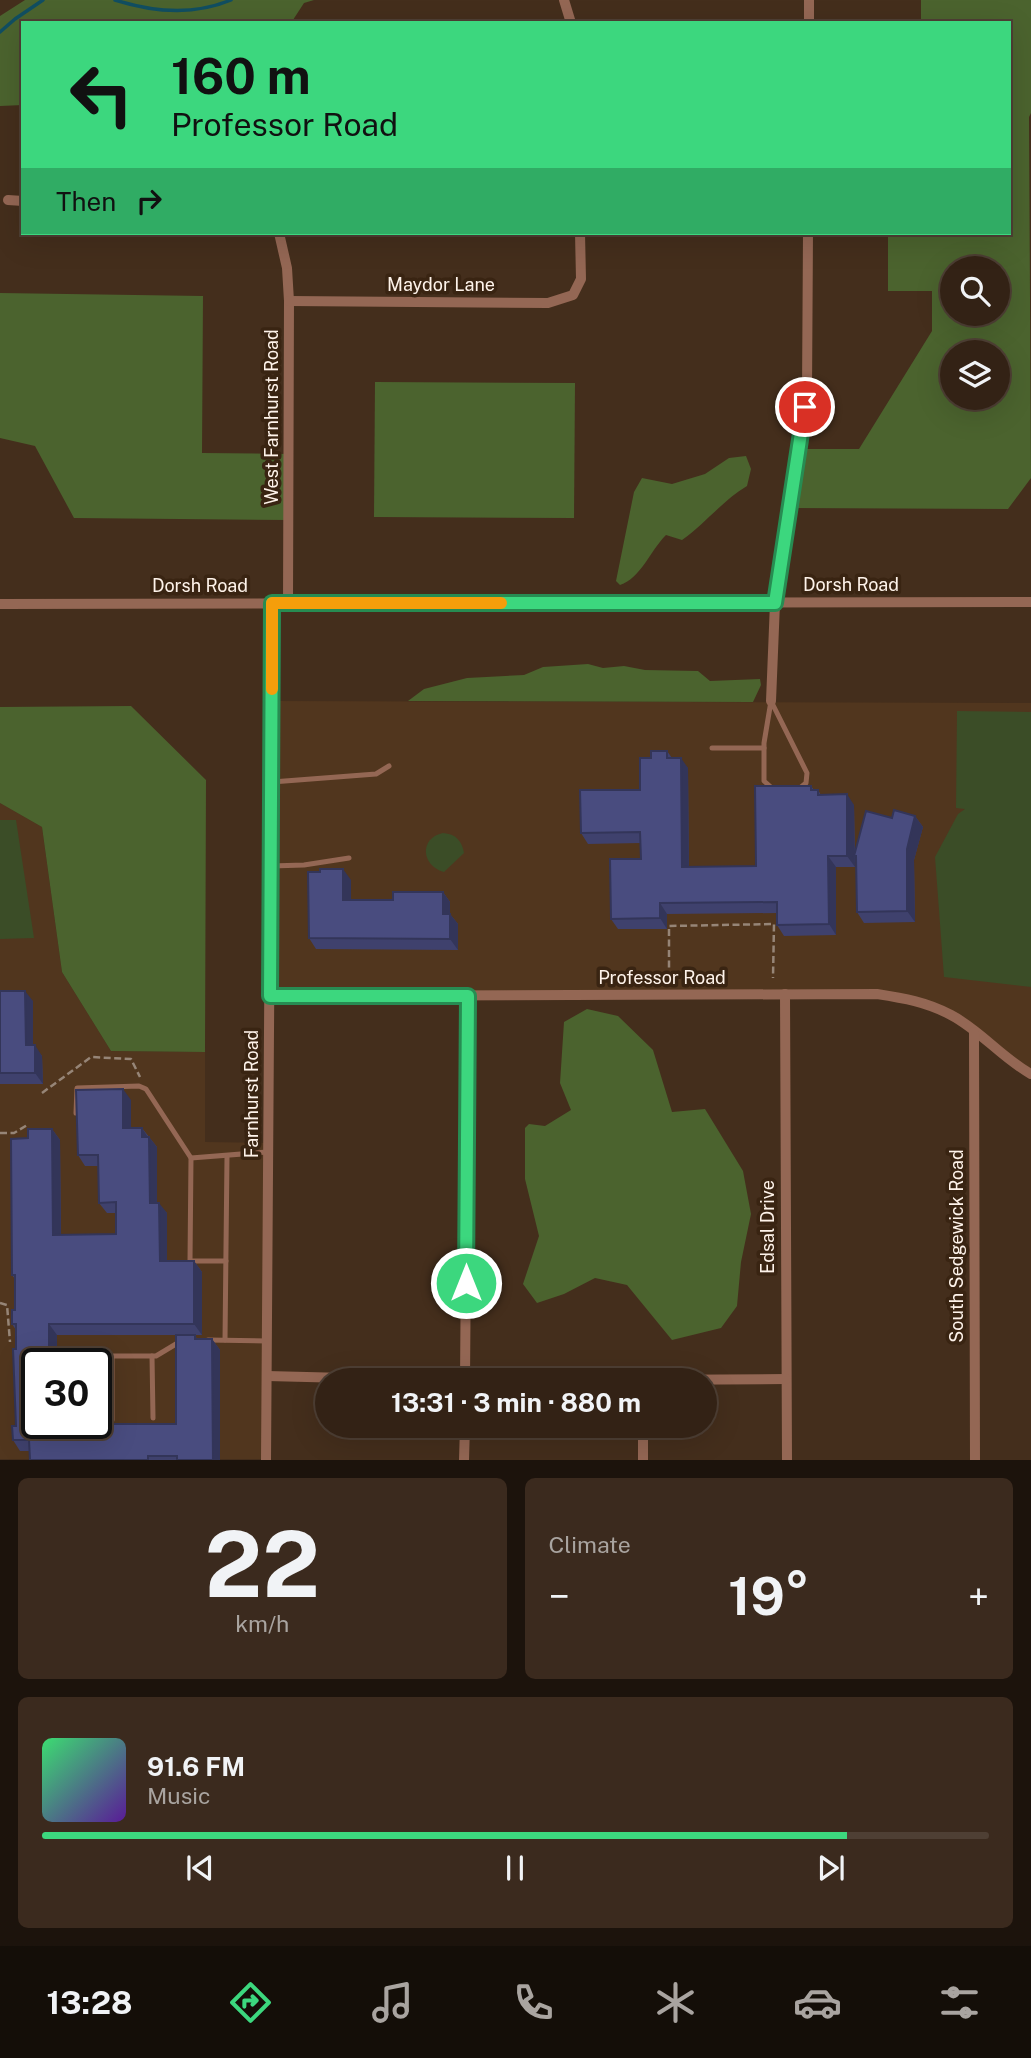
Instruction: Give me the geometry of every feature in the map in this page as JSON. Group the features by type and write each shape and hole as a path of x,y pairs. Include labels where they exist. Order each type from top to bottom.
{"street":[{"path":"564,0 571,21"},
{"path":"809,0 809,21"},
{"path":"8,200 21,201"},
{"name":"West Farnhurst Road","path":"279,235 287,268 289,301 288,603"},
{"name":"Maydor Lane","path":"289,301 548,303 573,295 581,279 580,235"},
{"path":"771,701 775,603 807,392 808,235"},
{"name":"Farnhurst Road","path":"266,1460 272,603"},
{"name":"Dorsh Road","path":"0,604 1031,603"},
{"name":"Edsal Drive","path":"785,994 787,1460"},
{"name":"Professor Road","path":"270,996 877,994 917,1000 953,1015 1016,1066 1031,1074"},
{"path":"465,1368 468,996"},
{"name":"South Sedgewick Road","path":"974,1032 975,1460"},
{"path":"267,1376 315,1377"},
{"path":"717,1379 786,1379"},
{"path":"464,1460 465,1438"},
{"path":"643,1438 643,1460"}],"lane":[{"path":"771,701 807,774 808,779 804,786 773,789 766,785 764,748 771,701"},
{"path":"712,748 764,748"},
{"path":"272,782 376,774 389,766"},
{"path":"271,866 304,866 349,858"},
{"path":"76,1113 77,1088 139,1086 146,1089 191,1158 190,1261 226,1261"},
{"path":"191,1158 269,1152"},
{"path":"226,1157 226,1340"},
{"path":"113,1420 112,1356 156,1356 176,1342 184,1340"},
{"path":"198,1340 268,1341"},
{"path":"152,1356 153,1418"}],"path":[{"path":"669,978 669,926 774,924 774,978"},
{"path":"42,1093 91,1057 131,1059 146,1089"},
{"path":"0,1133 14,1133 29,1124"},
{"path":"0,1303 7,1305 10,1342"}],"shaded area":[{"path":"272,701 1031,703 1031,1074 953,1015 877,994 270,996"},
{"path":"0,803 42,827 62,972 111,1051 205,1052 205,1142 269,1143 266,1459 0,1459"}],"green space":[{"path":"25,0 314,0 304,3 292,21 21,21 21,105 0,106 0,16"},
{"path":"921,0 1031,0 1031,478 1008,509 789,508 798,449 859,449 932,331 932,291 888,291 888,235 1011,235 1011,21 921,21"},
{"path":"0,293 203,296 202,453 289,454 289,520 74,518 35,446 0,438"},
{"path":"375,382 575,383 574,518 374,517"},
{"path":"746,456 751,469 747,486 682,540 666,535 634,576 620,585 616,581 634,492 642,478 672,484 705,474 729,458"},
{"path":"588,664 603,668 624,666 645,670 698,671 710,681 760,679 761,685 753,702 408,701 424,689 467,678 524,675 543,667"},
{"path":"131,706 206,780 205,1052 111,1051 62,972 42,827 0,803 0,707"},
{"path":"957,711 1031,712 1031,987 944,977 935,857 958,814 965,809 956,808"},
{"path":"0,820 16,820 34,938 0,939"},
{"path":"443,833 458,839 464,853 444,872 431,864 426,852 430,840"},
{"path":"587,1009 618,1016 653,1050 672,1112 705,1109 743,1171 751,1214 741,1262 737,1306 721,1328 672,1340 627,1285 595,1278 564,1294 537,1303 523,1284 539,1236 525,1179 525,1128 529,1124 545,1126 571,1110 560,1083 564,1022"}],"building":[{"path":"651,751 667,751 667,758 681,758 682,867 756,866 755,786 811,786 811,790 818,790 818,795 847,794 847,856 828,856 829,924 777,925 777,902 660,903 660,918 611,919 610,859 641,859 640,832 581,833 580,790 640,790 640,758 651,758"},
{"path":"894,810 915,816 907,849 907,911 857,912 854,856 866,811 892,818"},
{"path":"320,869 343,869 343,900 393,900 393,892 443,892 443,914 450,914 450,939 309,938 308,872 320,872"},
{"path":"0,991 25,991 26,1045 35,1045 35,1073 0,1073"},
{"path":"123,1089 123,1128 142,1128 142,1137 149,1137 150,1203 159,1203 160,1261 194,1261 194,1324 49,1324 49,1348 21,1348 21,1439 112,1439 112,1417 113,1424 176,1424 176,1335 195,1335 195,1339 212,1339 213,1460 177,1460 177,1456 148,1456 148,1460 30,1460 29,1440 13,1440 12,1426 16,1426 13,1349 16,1349 16,1324 12,1324 12,1310 15,1310 15,1275 12,1275 11,1139 28,1138 28,1129 52,1129 53,1235 116,1234 116,1202 99,1203 98,1155 78,1155 76,1090"}],"waterway":[{"path":"0,32 43,0"},
{"path":"115,0 173,10 202,8 231,0"}],"slow traffic":[{"path":"272,689 272,603 501,603"}],"route":[{"path":"466,1283 468,996 270,996 272,603 775,603 805,407"}]}
